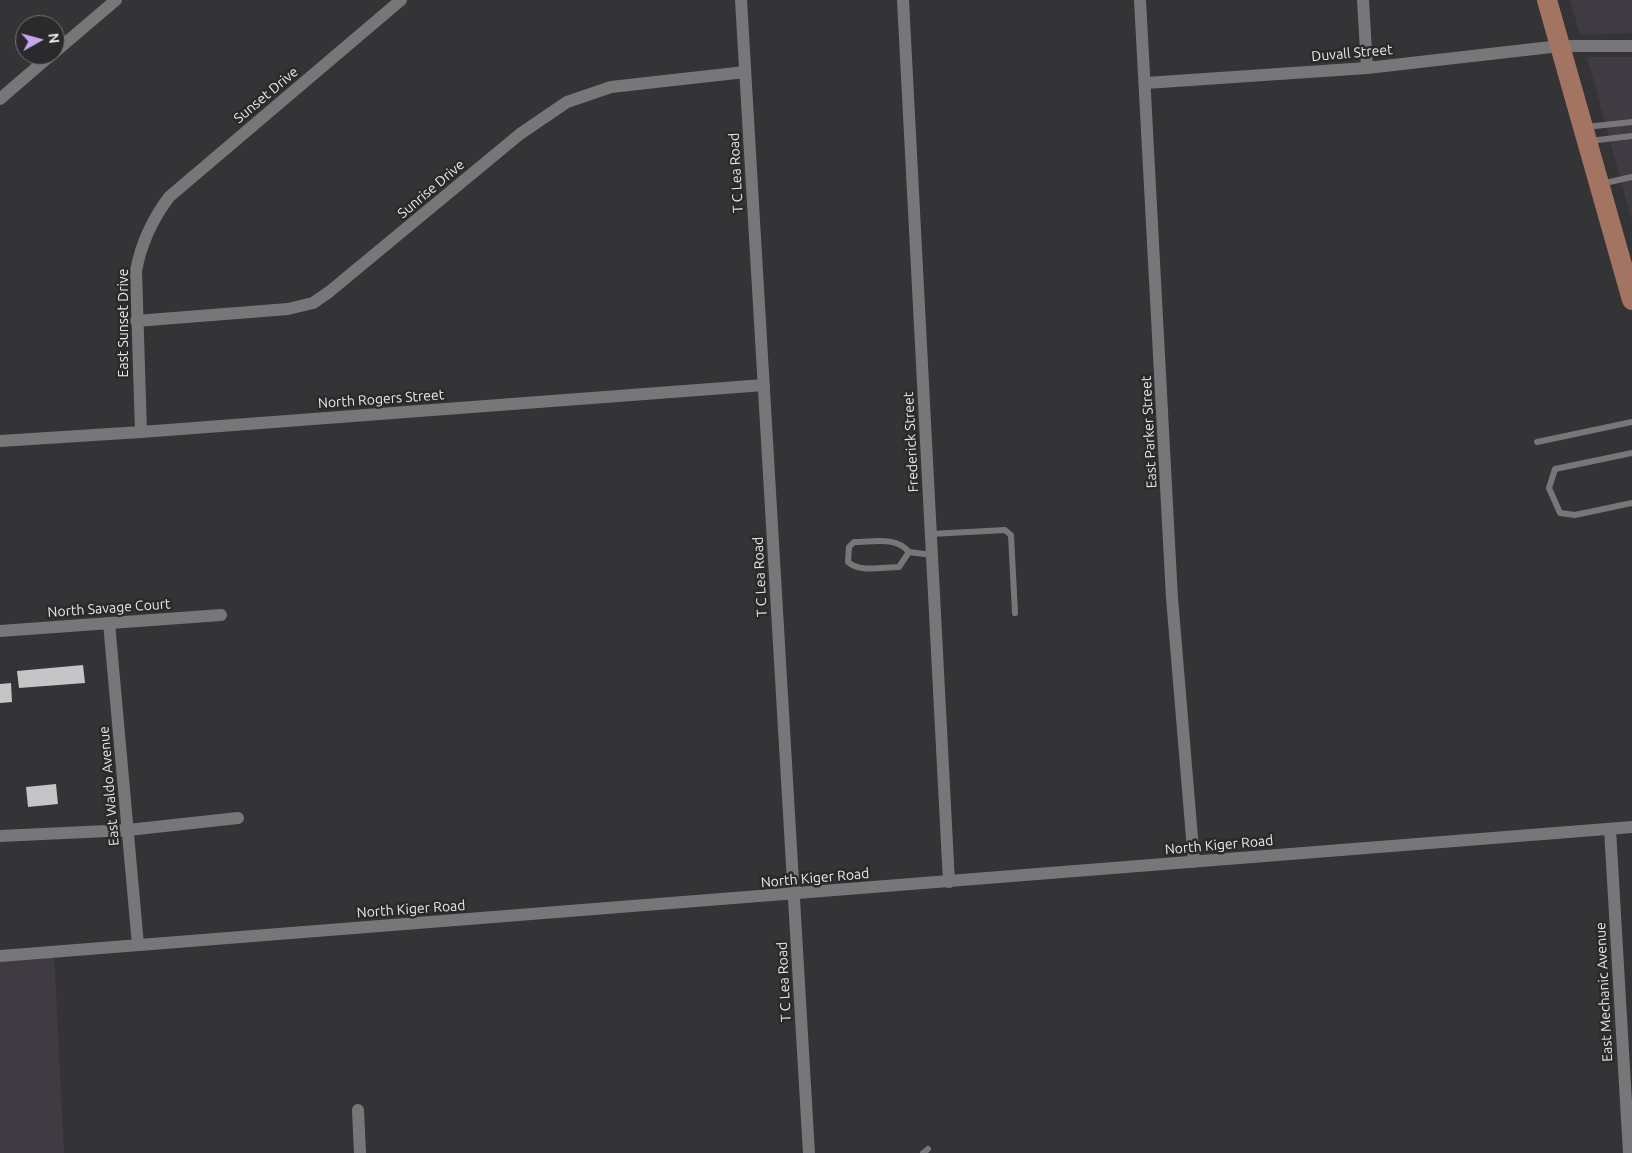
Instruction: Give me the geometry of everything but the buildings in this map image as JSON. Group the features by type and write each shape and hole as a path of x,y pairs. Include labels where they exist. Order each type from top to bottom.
{"main road":[{"path":"1547,0 1600,184 1627,262 1632,300"}],"street":[{"path":"65,43 116,0"},
{"name":"Sunset Drive","path":"155,217 169,197 401,0"},
{"name":"T C Lea Road","path":"741,0 809,1153"},
{"name":"Frederick Street","path":"903,0 949,882"},
{"name":"East Parker Street","path":"1140,0 1146,83 1172,598 1194,862"},
{"path":"1363,0 1367,68"},
{"name":"Duvall Street","path":"1146,83 1367,68 1560,46 1632,46"},
{"path":"0,99 40,65"},
{"name":"Sunrise Drive","path":"136,321 288,309 313,303 329,292 520,134 567,102 611,87 745,72"},
{"name":"East Sunset Drive","path":"140,432 136,321 137,263 155,217"},
{"name":"North Rogers Street","path":"0,441 764,385"},
{"name":"North Savage Court","path":"0,631 221,615"},
{"name":"East Waldo Avenue","path":"109,623 138,945"},
{"path":"0,836 128,830 238,818"},
{"name":"North Kiger Road","path":"0,956 1632,827"},
{"name":"East Mechanic Avenue","path":"1610,829 1629,1153"},
{"path":"358,1110 360,1153"}],"lane":[{"path":"1586,134 1632,122"},
{"path":"1586,134 1632,136"},
{"path":"1600,184 1632,177"},
{"path":"1538,442 1632,422"},
{"path":"1632,453 1555,469 1549,488 1560,513 1575,515 1632,503"},
{"path":"931,534 1005,530 1011,535 1014,613"},
{"path":"909,552 899,567 854,568 848,562 849,547 854,542 892,541 903,545 909,552 932,555"}],"shaded area":[{"path":"1570,0 1632,0 1632,33 1580,35"},
{"path":"1587,57 1632,57 1632,221"},
{"path":"54,952 64,1153 0,1153 0,957"}]}
